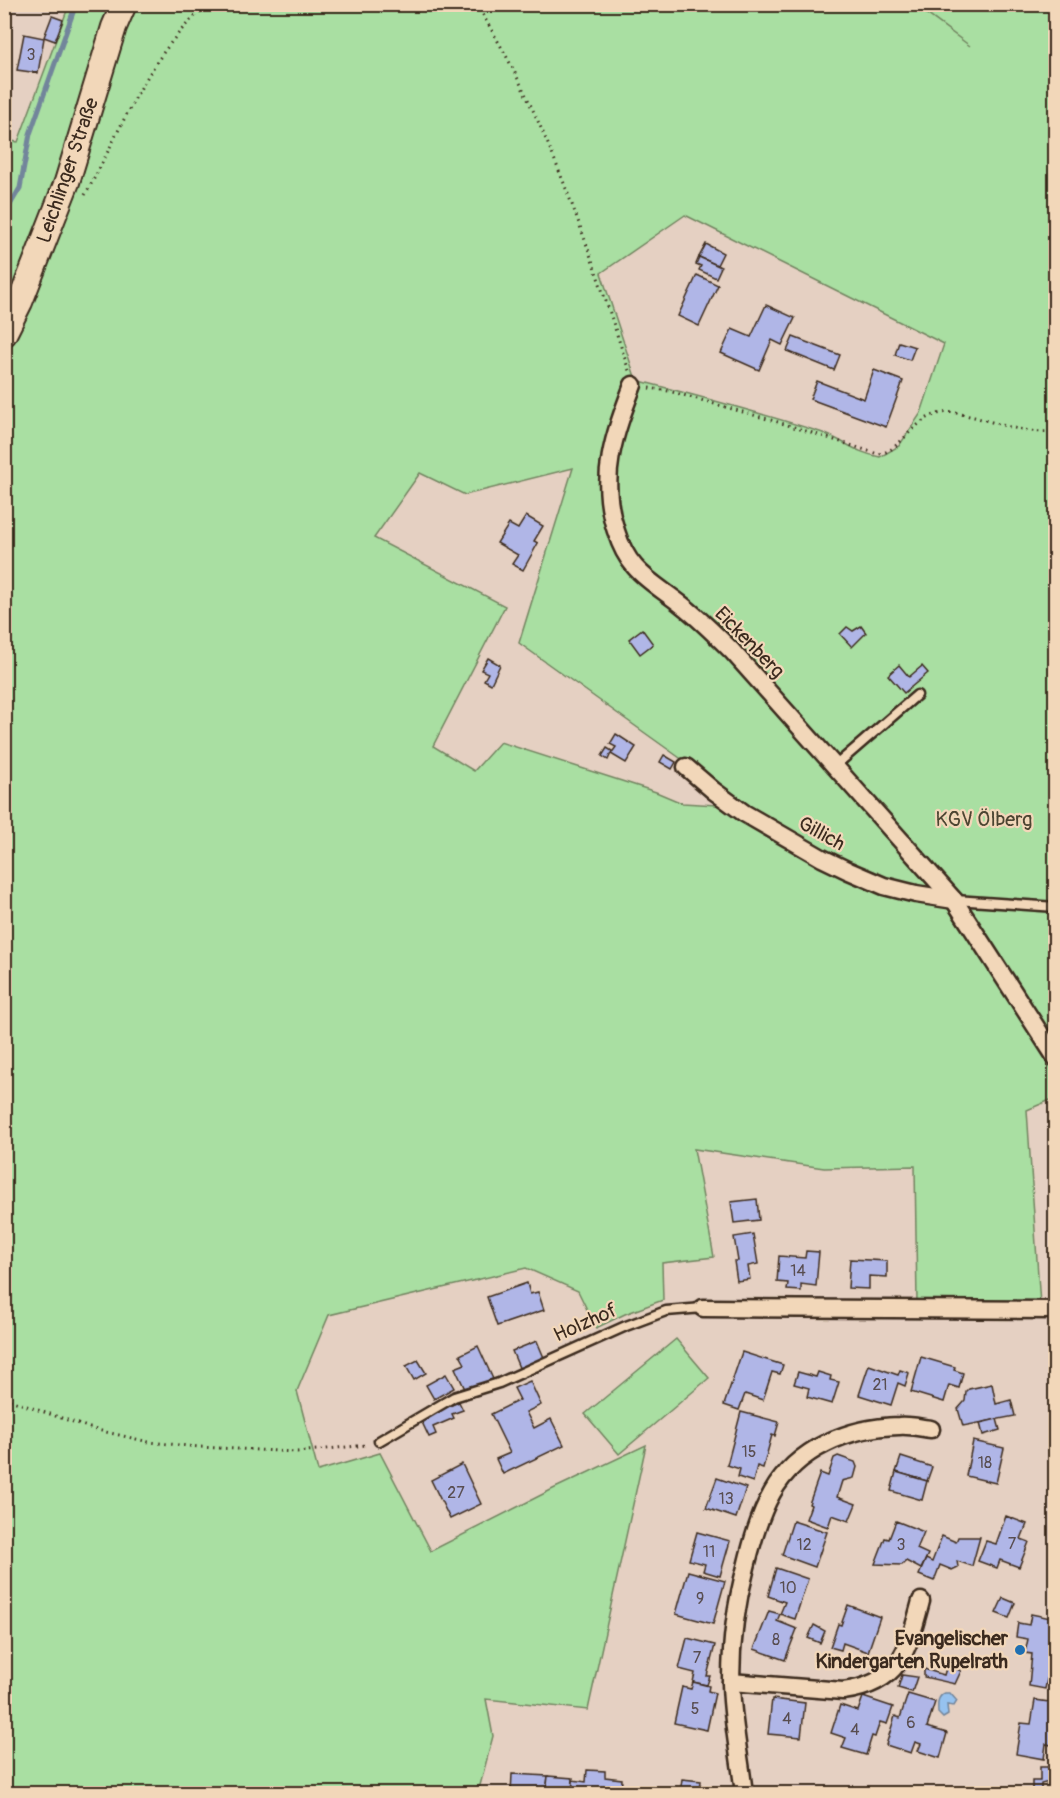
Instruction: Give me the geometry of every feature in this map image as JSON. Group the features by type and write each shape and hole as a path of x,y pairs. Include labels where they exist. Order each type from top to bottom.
{"main road":[{"name":"Leichlinger Straße","path":"4,334 20,302 67,182 109,44 124,4"}],"street":[{"name":"Eickenberg","path":"633,385 619,423 608,470 612,521 634,567 682,605 724,643 954,900 1056,1059"},
{"name":"Gillich","path":"686,767 744,813 822,858 884,886 954,900"},
{"name":"Holzhof","path":"703,1308 1056,1310"},
{"path":"744,1794 731,1682 733,1634 753,1539 772,1494 795,1464 832,1440 854,1432 902,1425 931,1429"},
{"path":"731,1682 843,1691 872,1684 894,1668 907,1650 921,1601"}],"lane":[{"path":"835,766 917,695"},
{"path":"954,900 1056,907"},
{"name":"Holzhof","path":"379,1441 454,1397 499,1383 626,1326 666,1311 703,1308"}],"path":[{"path":"84,198 161,57 184,26 209,4"},
{"path":"477,4 517,77 552,156 590,251 633,385 669,391 878,454 895,446 925,418 943,412 1033,431 1056,431"},
{"path":"4,1398 93,1428 149,1442 297,1452 367,1445 379,1441"}],"green space":[{"name":"KGV Ölberg","path":"913,4 970,46 915,5 1055,5 1055,1042 963,900 936,891 1055,1069 1055,1098 1027,1110 1040,1305 917,1303 915,1166 824,1168 694,1149 714,1257 662,1263 663,1300 596,1328 578,1291 526,1268 329,1315 297,1391 318,1471 380,1453 431,1551 646,1445 588,1710 486,1699 493,1736 478,1793 5,1793 4,140 18,142 69,5","holes":["685,215 944,344 921,413 899,446 880,457 871,455 828,435 797,425 636,380 601,273","573,468 519,643 694,768 734,806 682,803 656,792 500,742 474,771 433,746 505,606 374,538 420,473 465,495"]},
{"path":"676,1339 709,1378 619,1454 585,1414"}],"water":[{"path":"945,1693 950,1693 957,1701 954,1706 947,1705 948,1715 943,1718 938,1713 938,1704 940,1697"}],"building":[{"path":"52,16 63,20 55,41 44,37"},
{"path":"24,34 44,38 38,73 17,70"},
{"path":"706,244 723,253 717,265 699,257"},
{"path":"699,257 721,267 716,278 699,270 701,266 696,264"},
{"path":"697,275 718,285 699,326 678,316"},
{"path":"766,305 795,318 782,345 772,340 759,370 721,353 732,329 751,337"},
{"path":"793,337 840,355 834,370 787,351"},
{"path":"899,342 915,347 910,360 895,355"},
{"path":"874,370 903,381 886,427 810,399 817,381 864,399"},
{"path":"526,516 543,526 534,541 538,543 523,570 512,564 518,555 497,543 509,524 518,529"},
{"path":"861,626 866,633 852,647 840,634 847,627 853,631"},
{"path":"642,629 653,644 640,654 629,639"},
{"path":"488,658 500,665 491,684 484,680 488,673 481,670"},
{"path":"899,665 909,677 922,666 928,673 904,693 888,675"},
{"path":"616,734 636,747 626,763 611,754 616,747 610,744"},
{"path":"607,748 612,751 608,760 602,756"},
{"path":"664,755 676,762 672,769 660,762"},
{"path":"757,1199 759,1220 734,1223 731,1202"},
{"path":"753,1234 758,1264 748,1266 750,1279 737,1281 734,1261 738,1261 734,1237"},
{"path":"806,1251 819,1252 816,1286 801,1284 801,1291 787,1290 788,1283 777,1282 779,1256 805,1258"},
{"path":"850,1259 887,1261 887,1277 869,1276 869,1289 848,1288"},
{"path":"527,1283 530,1294 538,1292 544,1310 497,1326 487,1297"},
{"path":"537,1341 545,1360 520,1370 512,1351"},
{"path":"478,1346 493,1379 466,1391 455,1368 465,1364 460,1355"},
{"path":"742,1352 783,1365 780,1374 772,1372 763,1400 745,1394 739,1410 724,1405"},
{"path":"921,1357 955,1367 954,1370 963,1373 959,1388 949,1385 944,1402 911,1392"},
{"path":"418,1360 426,1373 414,1380 406,1366"},
{"path":"869,1365 898,1375 900,1370 909,1373 905,1386 898,1383 891,1405 859,1395"},
{"path":"798,1372 816,1377 818,1372 831,1376 830,1380 839,1382 832,1404 807,1397 809,1388 794,1384"},
{"path":"446,1374 454,1388 434,1399 426,1385"},
{"path":"530,1381 541,1405 526,1412 534,1428 551,1419 564,1445 503,1474 496,1459 510,1453 491,1414 520,1400 514,1388"},
{"path":"992,1384 996,1404 1011,1400 1015,1416 963,1426 958,1409 965,1401 966,1392 969,1389"},
{"path":"459,1402 463,1410 452,1414 454,1418 433,1427 436,1434 429,1437 420,1418"},
{"path":"741,1412 779,1422 775,1436 772,1435 763,1468 757,1466 753,1482 738,1477 740,1469 727,1465"},
{"path":"997,1419 1000,1430 983,1435 980,1423"},
{"path":"973,1441 1004,1448 996,1483 966,1476"},
{"path":"838,1456 855,1462 857,1467 854,1478 842,1481 837,1497 856,1504 849,1521 832,1515 828,1527 806,1519 820,1473 828,1476 834,1458"},
{"path":"901,1457 932,1467 927,1481 896,1472"},
{"path":"462,1464 481,1504 450,1519 431,1480"},
{"path":"896,1472 927,1481 922,1500 891,1491"},
{"path":"717,1478 746,1488 736,1518 706,1508"},
{"path":"1006,1516 1027,1524 1021,1539 1029,1542 1019,1567 1000,1560 997,1568 978,1561 986,1541 996,1544"},
{"path":"793,1521 827,1532 815,1567 782,1555"},
{"path":"896,1521 924,1532 917,1549 928,1554 921,1569 906,1561 902,1565 875,1564 885,1538 889,1539"},
{"path":"697,1532 730,1541 720,1576 703,1571 705,1564 689,1560"},
{"path":"942,1536 956,1542 958,1537 980,1537 972,1566 957,1561 958,1567 952,1570 940,1565 934,1581 919,1575 926,1559 932,1562"},
{"path":"776,1568 808,1579 795,1619 780,1614 785,1602 768,1596"},
{"path":"688,1571 725,1581 713,1624 676,1614"},
{"path":"1003,1598 1015,1603 1009,1618 996,1613"},
{"path":"848,1605 880,1617 868,1652 843,1643 841,1650 830,1647"},
{"path":"769,1611 780,1614 777,1621 797,1629 785,1660 754,1649"},
{"path":"1031,1614 1056,1619 1056,1680 1047,1679 1045,1689 1029,1686 1032,1654 1025,1653 1028,1639 1016,1637 1018,1623 1029,1625"},
{"path":"814,1625 825,1631 820,1643 808,1638"},
{"path":"687,1638 715,1645 707,1685 693,1682 695,1673 679,1669"},
{"path":"947,1665 961,1671 955,1684 924,1677 924,1669 944,1675"},
{"path":"902,1675 917,1677 912,1692 898,1688"},
{"path":"693,1682 709,1686 708,1691 715,1693 707,1730 674,1723 682,1687 691,1689"},
{"path":"908,1694 935,1702 927,1727 947,1733 940,1758 918,1751 921,1744 915,1742 911,1753 886,1745 895,1716 900,1718"},
{"path":"863,1697 893,1707 887,1724 880,1722 875,1737 872,1736 866,1755 842,1748 846,1738 831,1733 840,1705 858,1711"},
{"path":"772,1699 805,1703 801,1737 768,1734"},
{"path":"1035,1700 1056,1703 1056,1746 1046,1744 1044,1759 1016,1754 1021,1723 1031,1724"},
{"path":"1040,1767 1051,1767 1049,1782 1041,1784 1041,1794 1032,1794 1032,1781 1040,1781"},
{"path":"587,1770 605,1771 605,1777 622,1779 621,1794 572,1794 573,1780 586,1782"},
{"path":"512,1774 548,1776 546,1794 511,1794"},
{"path":"548,1776 573,1778 572,1794 546,1794"},
{"path":"682,1779 701,1781 700,1793 703,1794 680,1794"},
{"path":"1048,1785 1056,1785 1056,1794 1048,1794"},
{"path":"635,1786 667,1790 667,1794 634,1794"}],"waterway":[{"path":"4,215 20,188 30,134 76,4"}],"place":[{"name":"Evangelischer Kindergarten Rupelrath","path":"1020,1650"}]}
